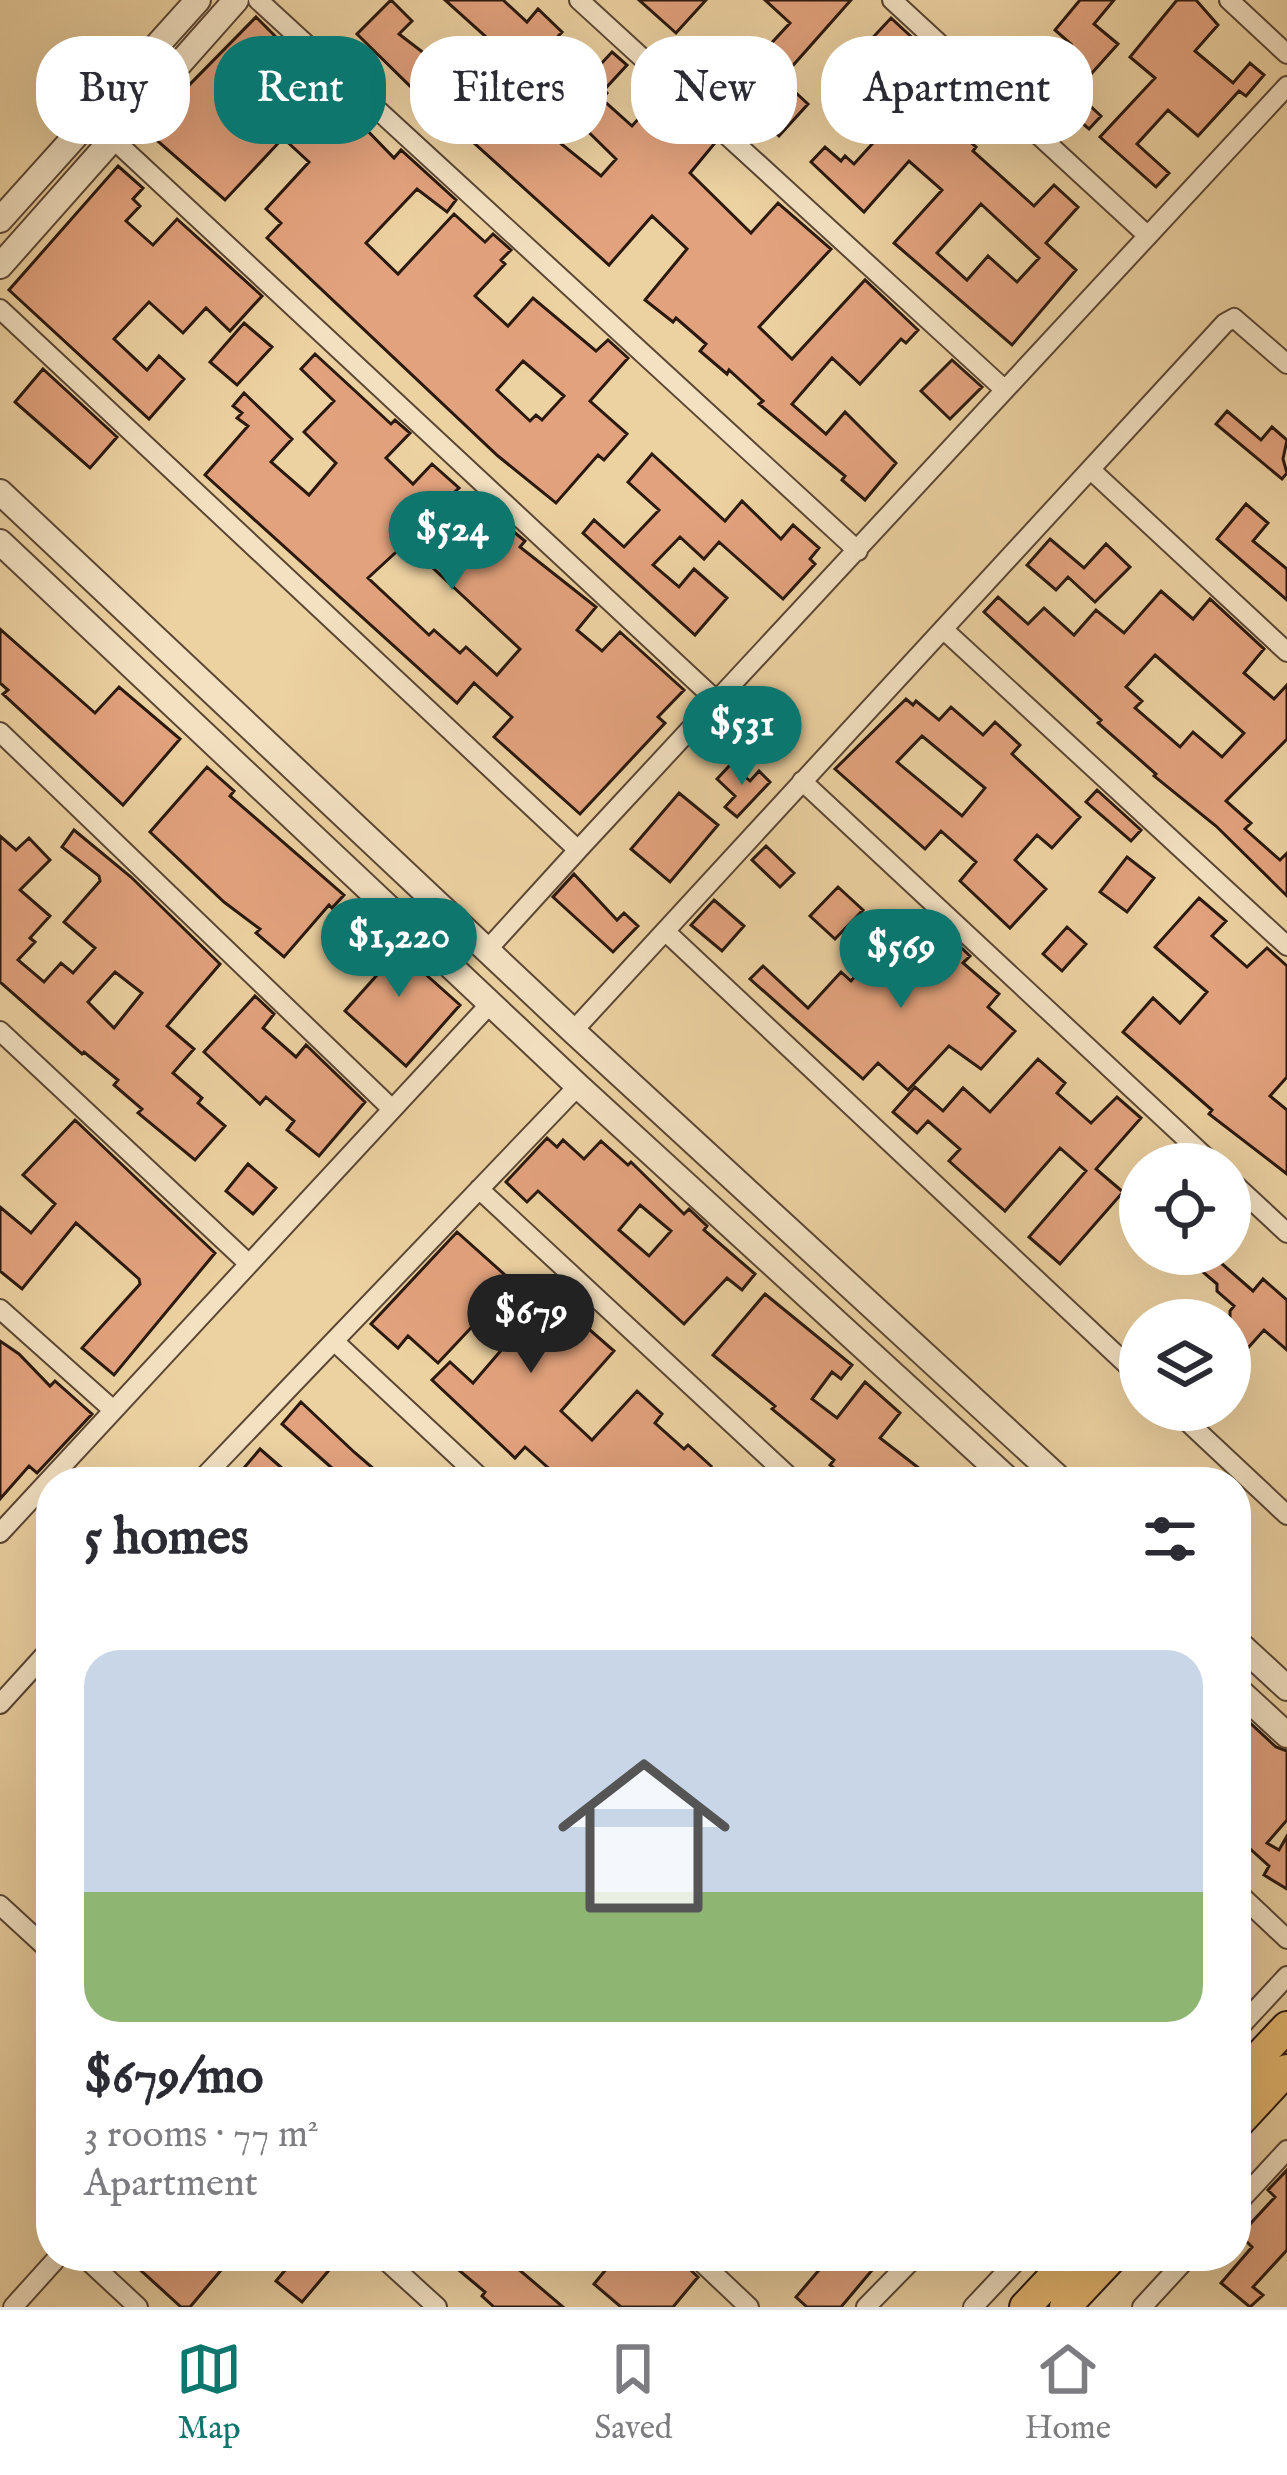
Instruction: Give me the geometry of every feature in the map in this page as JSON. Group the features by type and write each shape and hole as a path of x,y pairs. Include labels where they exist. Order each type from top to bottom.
{"highway":[{"path":"1251,2065 1287,2027"},
{"path":"1251,2109 1287,2070"},
{"path":"1025,2307 1058,2271"},
{"path":"1065,2307 1099,2271"}],"street":[{"path":"0,220 198,0"},
{"path":"190,52 236,0"},
{"path":"258,0 858,551"},
{"path":"579,0 1005,390"},
{"path":"892,0 1148,236"},
{"path":"1229,0 1287,54"},
{"path":"487,950 1287,86"},
{"path":"0,266 109,144"},
{"path":"118,144 718,702"},
{"path":"0,309 578,850"},
{"path":"573,1031 1225,322 1234,318 1244,324 1287,364"},
{"path":"1090,470 1287,652"},
{"path":"0,492 573,1031 1047,1467"},
{"path":"0,542 578,1086 995,1467"},
{"path":"943,629 1287,946"},
{"path":"0,732 392,1108"},
{"path":"802,781 1190,1143"},
{"path":"664,932 1119,1357"},
{"path":"60,1467 490,1004"},
{"path":"0,1031 248,1262"},
{"path":"213,1467 578,1086"},
{"path":"614,1119 639,1092"},
{"path":"479,1189 779,1467"},
{"path":"1251,1200 1287,1233"},
{"path":"0,1309 112,1409"},
{"path":"334,1341 469,1467"},
{"path":"1197,1431 1236,1467"},
{"path":"1251,1481 1287,1515"},
{"path":"0,1533 36,1493"},
{"path":"1251,1655 1287,1688"},
{"path":"0,1704 36,1667"},
{"path":"1251,1702 1287,1735"},
{"path":"0,1904 36,1938"},
{"path":"1251,1911 1287,1939"},
{"path":"1251,2015 1287,1976"},
{"path":"1251,2189 1287,2150"},
{"path":"13,2307 45,2271"},
{"path":"99,2271 138,2307"},
{"path":"397,2271 437,2307"},
{"path":"710,2271 749,2307"},
{"path":"866,2307 901,2271"},
{"path":"974,2307 1007,2271"},
{"path":"1146,2306 1176,2271"}],"building":[{"path":"391,0 412,21 399,34 410,42 410,86 386,62 386,36 357,34"},
{"path":"445,0 503,0 527,22 538,9 562,32 558,36 485,36"},
{"path":"639,0 706,0 676,33"},
{"path":"765,0 851,0 797,61 797,36 778,36 790,23"},
{"path":"1080,0 1114,0 1094,24 1118,44 1093,72 1093,36 1062,36 1055,30"},
{"path":"1177,0 1196,0 1218,25 1195,51 1233,83 1250,63 1264,75 1246,96 1239,91 1198,136 1168,110 1137,144 1169,173 1156,187 1100,137 1155,78 1130,57"},
{"path":"256,17 275,36 237,36"},
{"path":"891,18 910,36 874,36"},
{"path":"612,52 627,65 607,87 607,57"},
{"path":"214,60 214,144 277,144 225,200 161,144 190,144 190,84"},
{"path":"797,94 808,104 797,116"},
{"path":"607,104 631,125 631,144 714,144 690,173 751,233 778,203 831,249 759,327 792,359 865,280 918,330 906,343 901,339 860,384 832,358 792,404 826,434 845,412 896,463 865,500 842,480 845,476 759,404 763,401 729,370 727,374 700,351 706,344 645,300 687,249 652,216 609,265 475,144 561,144 601,176 616,159 601,144 607,144"},
{"path":"290,144 380,144 394,158 401,150 456,200 447,212 417,189 366,243 398,274 454,214 485,242 493,234 511,250 501,260 505,264 475,296 508,326 533,298 596,351 608,340 628,358 590,401 627,434 604,460 598,455 556,503 498,456 267,238 281,223 266,209 309,162","holes":["523,361 564,396 542,420 536,415 530,421 497,390"]},
{"path":"872,144 973,144 973,151 1034,206 1054,185 1078,207 1046,243 1076,270 1012,345 894,243 942,190 909,161 864,212 811,162 825,147 841,161 845,156 854,164","holes":["981,204 1039,258 1017,282 988,256 967,280 937,253"]},
{"path":"118,166 143,188 133,199 140,206 126,221 153,245 177,219 262,296 230,331 206,308 183,333 149,302 114,339 147,370 159,356 184,379 149,419 9,290"},
{"path":"244,323 272,347 237,385 210,362"},
{"path":"315,354 391,424 395,420 410,433 386,458 413,484 432,464 459,488 422,521 453,550 488,511 525,541 520,547 596,607 577,630 602,651 620,632 684,690 658,717 665,723 580,814 494,737 512,717 474,683 457,703 205,475 248,426 237,418 242,413 233,406 244,393 292,439 271,462 309,495 336,463 304,432 334,401 301,369","holes":["406,543 520,649 497,675 466,647 460,653 434,630 429,635 368,578"]},
{"path":"952,360 982,387 950,419 921,391"},
{"path":"43,369 117,437 90,468 15,402"},
{"path":"1227,411 1261,440 1272,427 1287,440 1283,459 1287,473 1282,479 1216,424"},
{"path":"652,454 725,521 742,501 781,539 793,525 819,548 810,559 815,564 783,599 719,542 704,559 680,537 653,565 679,587 694,569 727,598 695,635 583,533 594,520 624,547 659,510 628,482"},
{"path":"1246,504 1268,523 1253,541 1287,569 1287,600 1217,539"},
{"path":"1050,539 1084,568 1106,544 1130,567 1095,602 1068,577 1056,590 1027,565"},
{"path":"1161,591 1193,619 1210,599 1264,649 1244,673 1274,699 1287,685 1287,739 1226,801 1251,823 1245,829 1280,860 1287,853 1287,896 984,612 998,597 1028,624 1044,608 1074,635 1096,610 1124,633","holes":["1155,655 1244,733 1222,757 1193,732 1180,747 1135,708 1142,701 1126,687"]},
{"path":"0,629 95,713 119,687 180,739 123,805 3,694 8,690 0,683"},
{"path":"906,699 913,705 916,701 939,720 951,707 983,735 995,722 1020,745 1012,754 1080,817 1052,848 1037,835 1015,860 1046,889 1010,928 960,881 976,862 941,831 925,849 835,769","holes":["922,736 985,788 962,816 897,762"]},
{"path":"731,764 750,781 759,771 770,782 737,817 725,807 735,796 717,779"},
{"path":"207,767 234,791 230,796 344,895 332,908 329,905 284,957 256,933 260,929 150,832"},
{"path":"1097,790 1141,830 1131,841 1086,802"},
{"path":"679,793 718,825 670,882 631,849"},
{"path":"74,830 131,877 220,964 167,1026 194,1049 173,1073 225,1126 195,1160 138,1113 142,1109 114,1085 118,1080 0,982 0,836 16,850 29,838 50,860 20,890 50,916 18,960 44,982 61,963 73,973 95,948 64,922 100,881 99,876 62,847","holes":["115,972 142,993 114,1028 88,1002"]},
{"path":"766,846 794,873 780,887 752,860"},
{"path":"1127,857 1154,878 1127,912 1100,892"},
{"path":"574,874 617,920 624,913 638,926 613,952 553,897"},
{"path":"838,887 863,910 835,939 810,916"},
{"path":"1199,898 1226,921 1212,936 1247,967 1267,948 1287,966 1287,1077 1270,1096 1287,1110 1287,1174 1209,1114 1212,1110 1123,1032 1153,998 1180,1023 1207,992 1155,947"},
{"path":"714,900 744,926 722,951 691,925"},
{"path":"366,921 460,1005 406,1066 345,1011 385,966 352,936"},
{"path":"1067,927 1086,944 1062,971 1043,954"},
{"path":"895,932 925,959 948,935 970,956 963,963 999,994 988,1007 1015,1031 981,1069 949,1046 908,1090 878,1063 863,1079 750,979 763,966 808,1008 841,972 851,981"},
{"path":"255,996 274,1014 263,1028 296,1057 306,1045 365,1102 319,1156 287,1130 294,1121 266,1097 260,1104 204,1052"},
{"path":"1038,1059 1065,1083 1057,1093 1091,1123 1117,1097 1141,1118 1096,1169 1119,1189 1119,1197 1060,1264 1029,1237 1086,1171 1060,1148 1005,1211 949,1161 960,1149 928,1121 917,1133 893,1112 915,1087 943,1111 963,1088 990,1112"},
{"path":"75,1120 215,1253 114,1375 82,1348 140,1284 139,1279 76,1223 22,1289 0,1271 0,1207 31,1233 55,1204 23,1175"},
{"path":"547,1138 557,1147 563,1140 584,1159 601,1141 628,1165 631,1162 684,1214 689,1209 707,1226 704,1230 755,1274 742,1290 727,1278 684,1324 538,1191 527,1202 506,1182","holes":["640,1205 671,1231 649,1256 619,1230"]},
{"path":"248,1164 276,1188 253,1214 226,1191"},
{"path":"457,1232 514,1283 496,1302 529,1333 564,1295 589,1318 583,1324 614,1351 561,1411 592,1440 637,1391 662,1414 655,1423 711,1466 547,1467 525,1447 515,1458 432,1380 450,1362 473,1383 510,1340 483,1315 438,1363 408,1336 398,1348 371,1324"},
{"path":"1206,1275 1235,1275 1253,1291 1263,1279 1287,1300 1287,1350 1264,1330 1251,1345 1251,1299 1226,1299 1217,1291 1217,1284"},
{"path":"765,1294 852,1365 841,1379 832,1372 812,1399 837,1418 865,1382 900,1413 880,1438 917,1467 833,1467 834,1460 713,1355"},
{"path":"0,1341 50,1386 55,1381 92,1414 43,1467 36,1467 36,1472 29,1466 0,1499"},
{"path":"301,1402 372,1467 331,1467 282,1424"},
{"path":"260,1449 281,1467 245,1467"},
{"path":"1251,1724 1287,1751 1287,1820 1267,1843 1279,1850 1287,1836 1287,1889 1264,1875 1269,1866 1251,1850"},
{"path":"1287,2170 1287,2250 1253,2287 1263,2295 1250,2307 1221,2283 1231,2271 1251,2271 1251,2223 1275,2197 1268,2190"},
{"path":"141,2271 220,2271 190,2307 181,2307"},
{"path":"284,2271 328,2271 302,2302 276,2281"},
{"path":"460,2271 521,2271 563,2307 494,2307 482,2296 485,2292"},
{"path":"605,2271 692,2271 698,2277 673,2307 621,2307 594,2284"},
{"path":"818,2271 871,2271 841,2307 807,2307 796,2297"}]}
